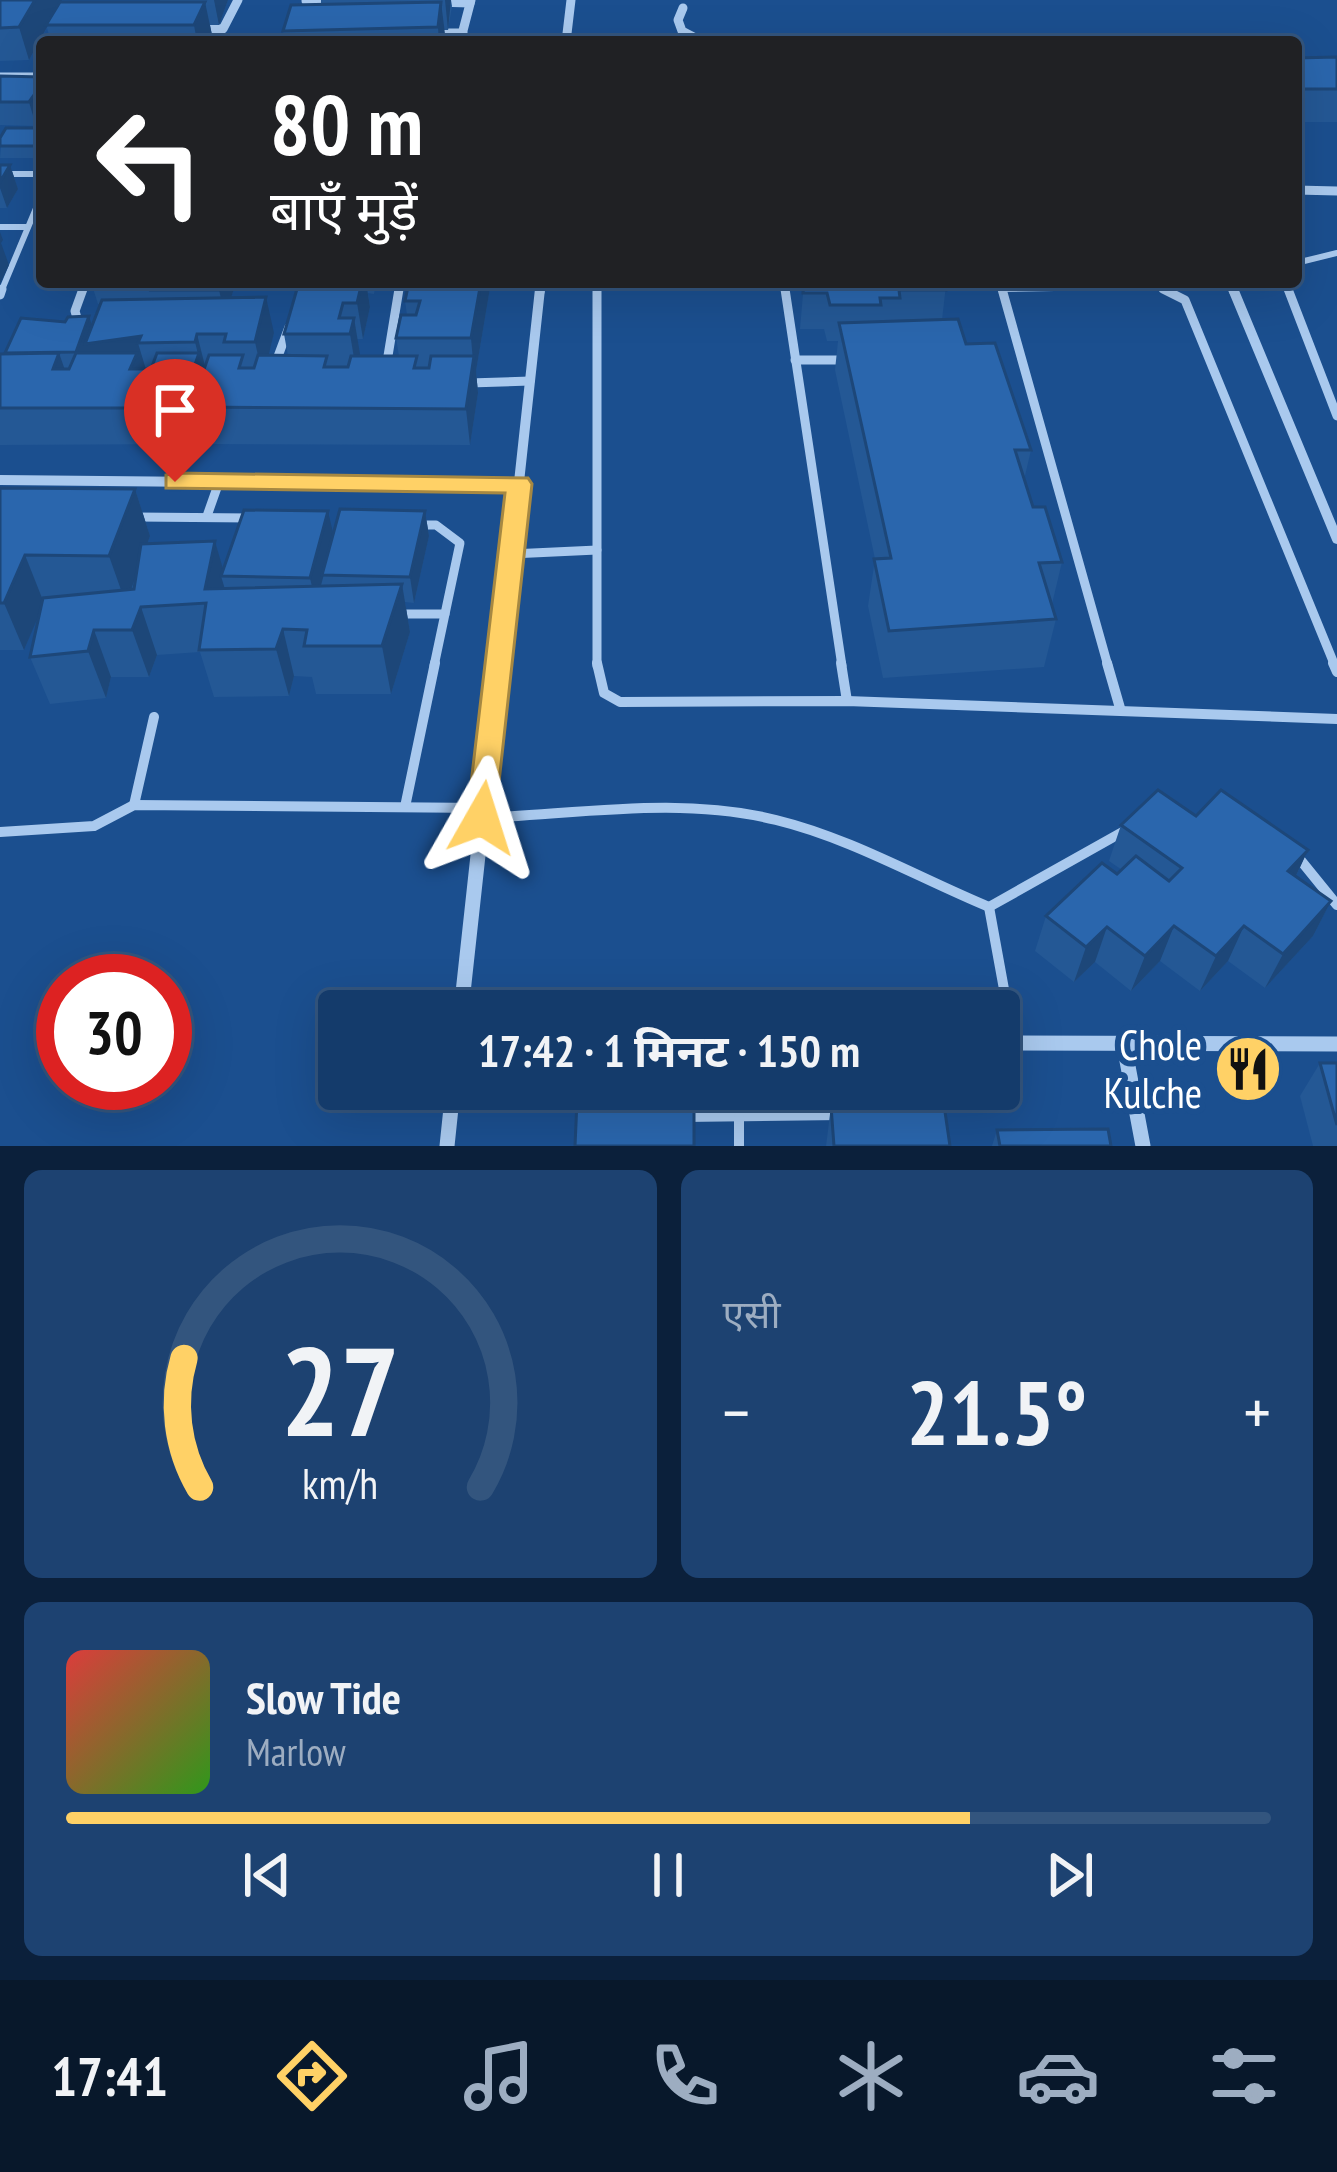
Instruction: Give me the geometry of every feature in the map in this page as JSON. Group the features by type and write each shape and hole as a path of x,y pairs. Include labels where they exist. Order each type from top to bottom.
{"street":[{"path":"184,28 223,29 238,0"},
{"path":"299,16 306,0 352,2"},
{"path":"567,36 571,0"},
{"path":"423,2 471,1 462,36"},
{"path":"683,8 677,20 682,31 692,36"},
{"path":"420,33 445,36"},
{"path":"0,76 36,77"},
{"path":"1302,190 1337,191"},
{"path":"463,990 540,288"},
{"path":"1232,288 1337,539"},
{"path":"0,480 519,484"},
{"path":"1020,1044 1337,1044"},
{"path":"1124,1045 1144,1146"},
{"path":"446,1146 450,1110"}],"lane":[{"path":"0,174 36,174"},
{"path":"0,296 36,206"},
{"path":"0,227 26,227"},
{"path":"25,239 36,239"},
{"path":"1302,262 1337,253"},
{"path":"84,288 76,321 95,334"},
{"path":"383,385 399,288"},
{"path":"597,288 598,679 604,693 620,702 847,701 1337,718"},
{"path":"785,288 847,701"},
{"path":"1002,288 1120,708"},
{"path":"1161,288 1185,300 1337,672"},
{"path":"1287,288 1337,416"},
{"path":"267,386 290,324"},
{"path":"998,358 1021,358"},
{"path":"795,360 863,360"},
{"path":"463,383 530,381"},
{"path":"207,516 219,482"},
{"path":"115,517 275,519"},
{"path":"406,807 460,543 436,526 413,524"},
{"path":"511,554 597,550"},
{"path":"375,614 446,614"},
{"path":"134,805 154,717"},
{"path":"0,832 94,826 134,805 406,807 483,813 712,811 773,819 874,855 989,907"},
{"path":"989,907 1136,825"},
{"path":"1281,841 1337,905"},
{"path":"989,907 1000,990"},
{"path":"667,1118 853,1115"},
{"path":"739,1117 739,1146"}],"building":[{"path":"0,0 35,0 19,27 0,28"},
{"path":"60,2 205,2 194,25 46,25"},
{"path":"441,2 438,27 283,31 291,5"},
{"path":"1337,57 1337,89 1302,89 1302,58"},
{"path":"0,76 36,77 36,92 29,102 0,102"},
{"path":"6,128 36,128 35,146 0,146"},
{"path":"152,288 220,288 219,290"},
{"path":"297,288 361,288 357,303 343,303 339,318 354,318 350,334 284,334"},
{"path":"408,288 480,288 471,338 396,338 401,315 416,315 420,301 405,301"},
{"path":"803,288 946,288 899,290 900,298 880,298 881,305 830,305 827,293 803,293"},
{"path":"266,297 255,342 224,342 226,334 197,334 195,342 138,343 141,336 85,344 102,300"},
{"path":"89,316 76,352 5,353 21,318 65,322 68,317"},
{"path":"958,319 966,344 995,343 1031,450 1015,450 1033,507 1045,507 1062,562 1039,563 1056,619 889,631 874,559 891,558 839,323"},
{"path":"59,353 53,369 69,369 76,353 137,353 130,369 151,369 157,353 199,353 180,408 0,408 0,354"},
{"path":"209,355 243,355 239,368 254,368 258,355 327,356 324,367 348,367 351,356 417,356 414,368 429,368 431,356 474,356 466,409 191,407"},
{"path":"0,488 135,489 109,556 25,555 0,603"},
{"path":"340,509 425,511 410,577 322,575"},
{"path":"244,510 328,511 310,578 221,576"},
{"path":"215,541 205,589 402,584 382,646 304,646 307,630 283,629 276,649 199,650 206,603 141,607 132,630 94,630 88,651 30,657 43,598 134,589 141,544"},
{"path":"1158,790 1196,816 1221,790 1308,850 1288,871 1331,901 1283,954 1244,926 1216,956 1174,926 1145,956 1107,927 1086,947 1046,916 1102,863 1117,874 1136,856 1169,881 1182,868 1121,825"},
{"path":"1320,1063 1337,1063 1337,1125"},
{"path":"577,1110 694,1110 694,1146 575,1146"},
{"path":"831,1110 945,1110 950,1146 834,1146"},
{"path":"1108,1129 1111,1146 1000,1146 997,1130"}],"place":[{"name":"Chole Kulche","path":"1248,1069"}],"route":[{"path":"175,482 519,484 482,818"}]}
